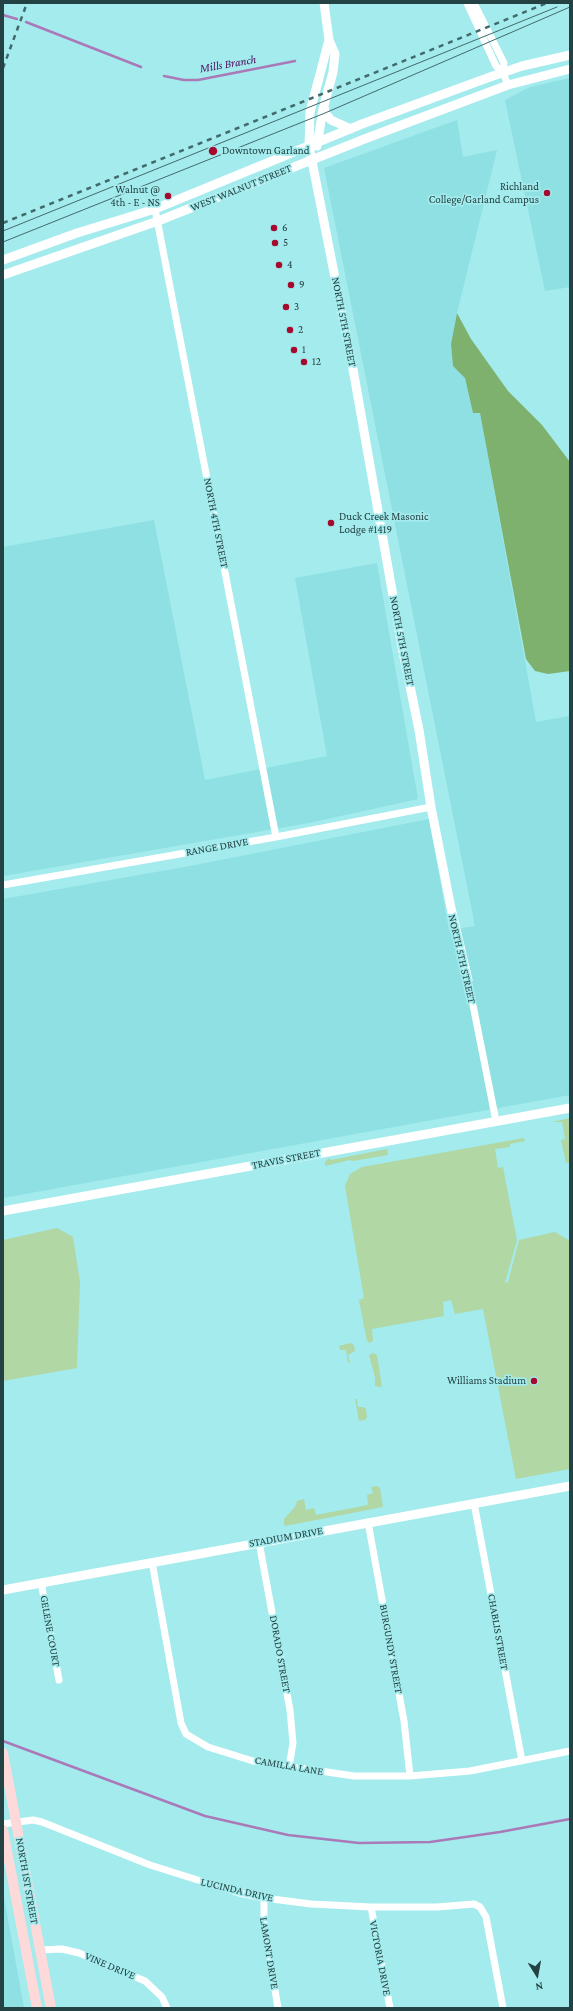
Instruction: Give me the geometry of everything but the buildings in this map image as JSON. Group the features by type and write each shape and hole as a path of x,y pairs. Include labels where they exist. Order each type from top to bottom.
{"main road":[{"name":"NORTH 1ST STREET","path":"3,1754 50,2005"},
{"name":"NORTH 1ST STREET","path":"3,1830 37,2006"},
{"path":"37,2006 50,2005"}],"street":[{"name":"NORTH 5TH STREET","path":"324,3 329,40 335,54 329,91 314,144 313,159 358,397 402,648 420,730 431,807 496,1121"},
{"path":"467,3 496,66 503,73 508,85"},
{"path":"474,3 504,63 503,73"},
{"name":"NORTH 5TH STREET","path":"314,144 310,112 329,40"},
{"name":"WEST WALNUT STREET","path":"3,260 77,233 155,209 350,129 503,73 570,55"},
{"name":"WEST WALNUT STREET","path":"3,275 158,221 313,159 508,85 570,69"},
{"path":"324,105 325,113 331,120 350,129"},
{"name":"NORTH 4TH STREET","path":"155,209 276,837"},
{"name":"RANGE DRIVE","path":"3,885 276,837 431,807"},
{"name":"TRAVIS STREET","path":"3,1211 570,1108"},
{"name":"STADIUM DRIVE","path":"3,1590 570,1486"},
{"name":"CHABLIS STREET","path":"474,1503 522,1761"},
{"name":"BURGUNDY STREET","path":"368,1522 404,1721 410,1776"},
{"name":"DORADO STREET","path":"259,1542 290,1710 293,1743 289,1767"},
{"name":"CAMILLA LANE","path":"152,1562 181,1723 186,1734 208,1747 253,1761 354,1776 410,1776 470,1770 570,1751"},
{"name":"GELENE COURT","path":"41,1582 59,1680"},
{"name":"LUCINDA DRIVE","path":"3,1824 33,1820 42,1822 150,1865 238,1893 264,1898 311,1904 371,1908 474,1904 480,1907 486,1917 503,2008"},
{"name":"LAMONT DRIVE","path":"264,1898 264,1926 278,2008"},
{"name":"VICTORIA DRIVE","path":"371,1908 390,2008"},
{"name":"VINE DRIVE","path":"39,1950 62,1950 80,1953 144,1981 162,1997 167,2008"}],"shaded area":[{"name":"Richland College/Garland Campus","path":"570,78 570,287 545,291 505,100 530,87"},
{"path":"457,120 463,157 497,150 457,313 451,344 453,365 465,378 473,412 480,412 536,722 570,716 570,1095 3,1198 3,899 190,866 429,819 449,930 475,926 324,168"},
{"path":"154,520 205,780 327,756 295,578 377,563 418,799 309,823 3,876 3,547"},
{"path":"3,1892 24,2008 3,2008"}],"green space":[{"path":"457,313 471,339 508,391 542,425 570,462 570,671 548,674 535,671 526,659 480,413 473,413 465,378 453,366 451,344"},
{"path":"570,1118 570,1162 566,1163 561,1140 565,1139 562,1122 552,1122"},
{"path":"524,1138 525,1141 510,1144 510,1147 495,1149 498,1168 503,1167 517,1240 505,1283 508,1282 519,1240 555,1232 570,1241 570,1469 516,1479 483,1309 455,1314 451,1300 443,1302 444,1316 372,1329 373,1341 370,1343 367,1341 359,1300 364,1298 345,1186 350,1174 362,1167"},
{"path":"387,1149 388,1155 353,1161 350,1160 325,1166 325,1162 329,1158 331,1160"},
{"path":"57,1228 73,1237 80,1282 77,1368 3,1381 3,1240"},
{"path":"350,1343 354,1345 355,1351 348,1355 350,1363 348,1363 346,1350 340,1350 339,1346"},
{"path":"373,1353 377,1355 382,1387 375,1386 375,1377 369,1355"},
{"path":"355,1399 357,1399 358,1407 363,1407 366,1409 367,1417 365,1420 359,1421"},
{"path":"377,1486 380,1488 383,1507 285,1526 284,1524 284,1519 295,1507 297,1501 304,1499 306,1510 314,1508 316,1515 368,1505 367,1495 373,1493 371,1487"}],"waterway":[{"name":"Mills Branch","path":"3,15 17,19"},
{"name":"Mills Branch","path":"26,22 141,67"},
{"name":"Mills Branch","path":"164,76 184,80 198,80 295,61"},
{"path":"3,1741 205,1816 288,1835 359,1843 430,1842 500,1832 570,1819"}],"tram line":[{"path":"3,231 557,7"},
{"path":"3,242 325,113 570,7"}],"railway":[{"path":"3,68 27,3"},
{"path":"3,223 547,3"}],"place":[{"name":"Downtown Garland","path":"213,151"},
{"name":"Richland College/Garland Campus","path":"547,193"},
{"name":"Walnut @ 4th - E - NS","path":"168,196"},
{"name":"6","path":"274,228"},
{"name":"5","path":"275,243"},
{"name":"4","path":"279,265"},
{"name":"9","path":"291,285"},
{"name":"3","path":"286,307"},
{"name":"2","path":"290,330"},
{"name":"1","path":"294,350"},
{"name":"12","path":"304,362"},
{"name":"Duck Creek Masonic Lodge #1419","path":"331,523"},
{"name":"Williams Stadium","path":"534,1381"}]}
